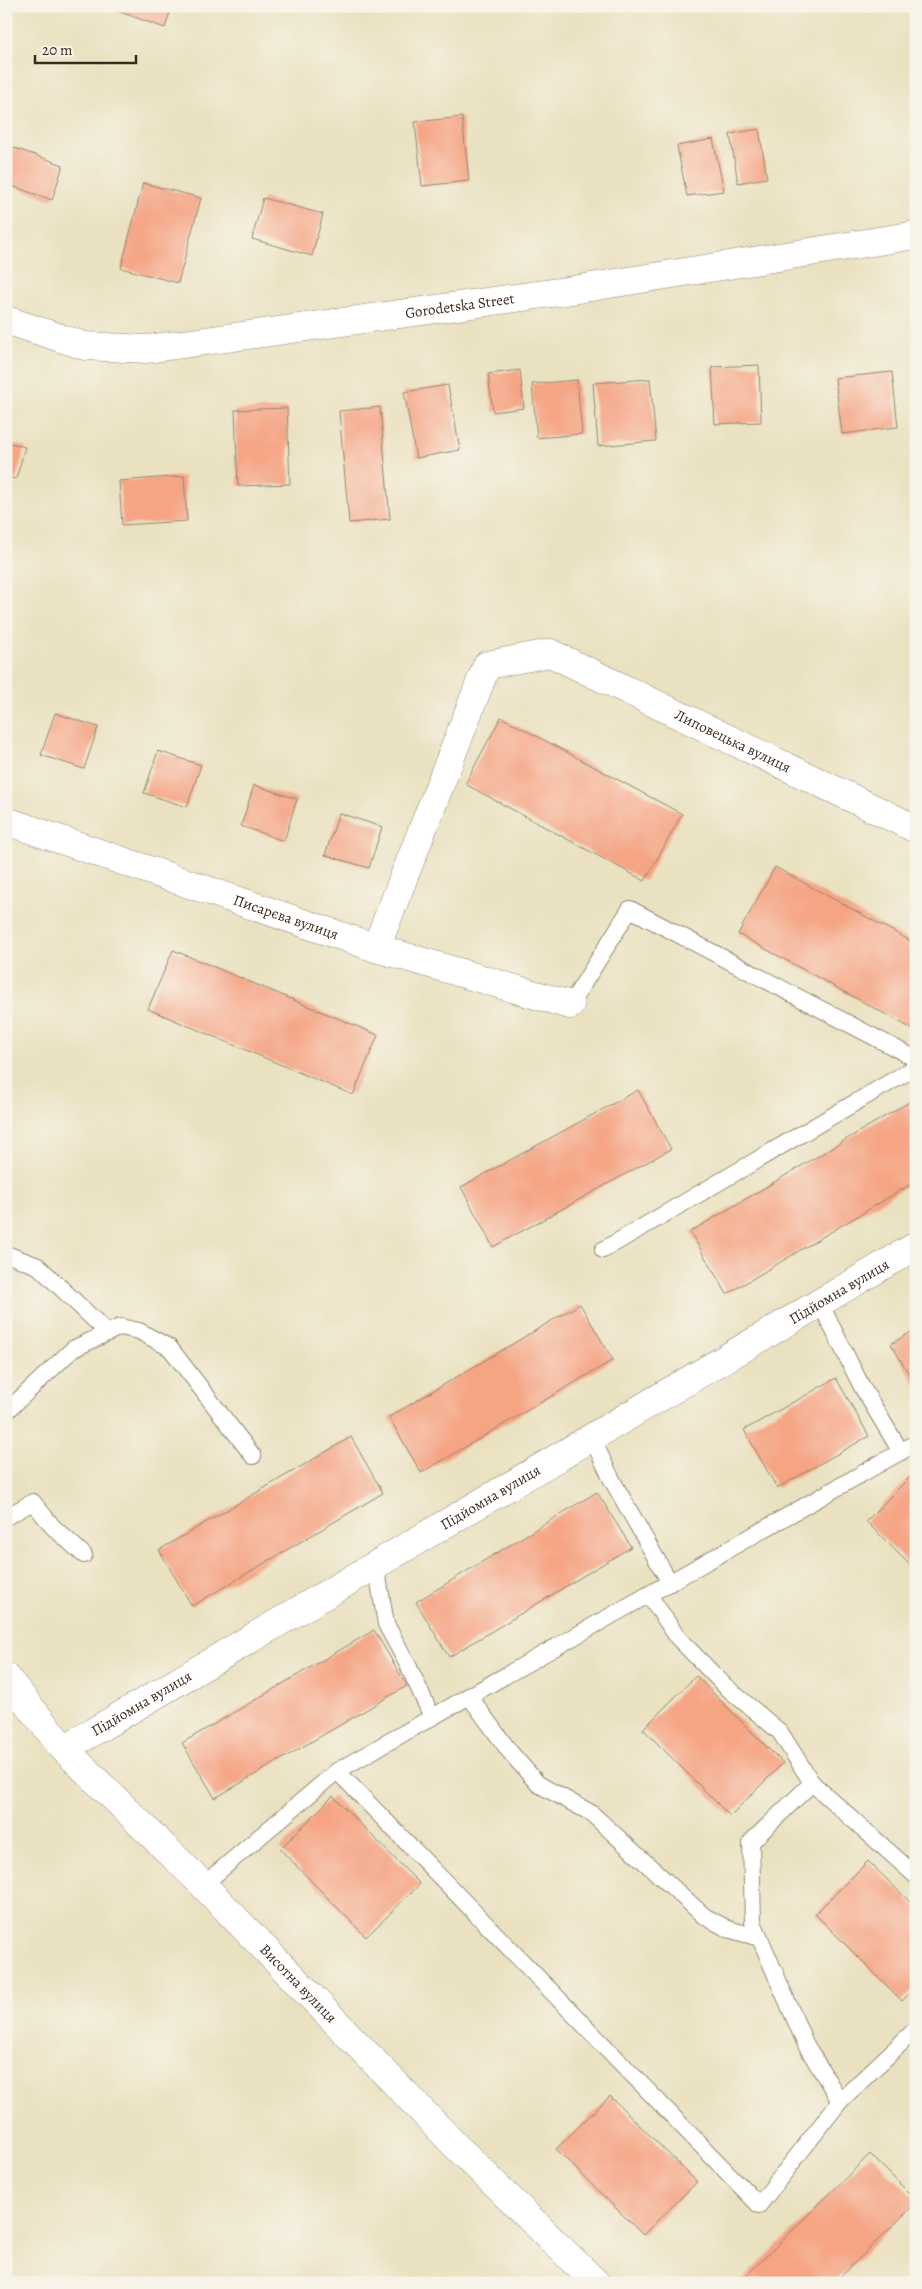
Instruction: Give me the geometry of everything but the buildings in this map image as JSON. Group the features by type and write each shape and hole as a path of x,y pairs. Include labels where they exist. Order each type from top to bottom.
{"street":[{"name":"Gorodetska Street","path":"6,320 84,346 147,349 566,291 916,236"},
{"name":"Липовецька вулиця","path":"376,948 487,665 550,653 916,829"},
{"name":"Писарєва вулиця","path":"6,821 376,948 570,1005"},
{"name":"Підйомна вулиця","path":"64,1749 916,1246"},
{"name":"Висотна вулиця","path":"6,1677 64,1749 203,1885 456,2146 596,2283"}],"lane":[{"path":"570,1005 630,909 916,1059"},
{"path":"603,1250 916,1067"},
{"path":"6,1254 38,1266 108,1332"},
{"path":"820,1304 862,1387 900,1452"},
{"path":"6,1412 72,1349 120,1327 139,1331 170,1348 253,1456"},
{"path":"592,1438 612,1480 670,1583"},
{"path":"203,1885 337,1771 916,1444"},
{"path":"6,1517 33,1502 53,1527 84,1555"},
{"path":"376,1565 386,1624 408,1664 432,1717"},
{"path":"649,1595 678,1638 725,1686 780,1732 812,1783 916,1876"},
{"path":"469,1696 510,1752 538,1784 591,1813 704,1916 728,1929 760,1938"},
{"path":"337,1771 759,2205 840,2101 916,2029"},
{"path":"812,1783 751,1842 753,1922 806,2045 840,2101"}]}
